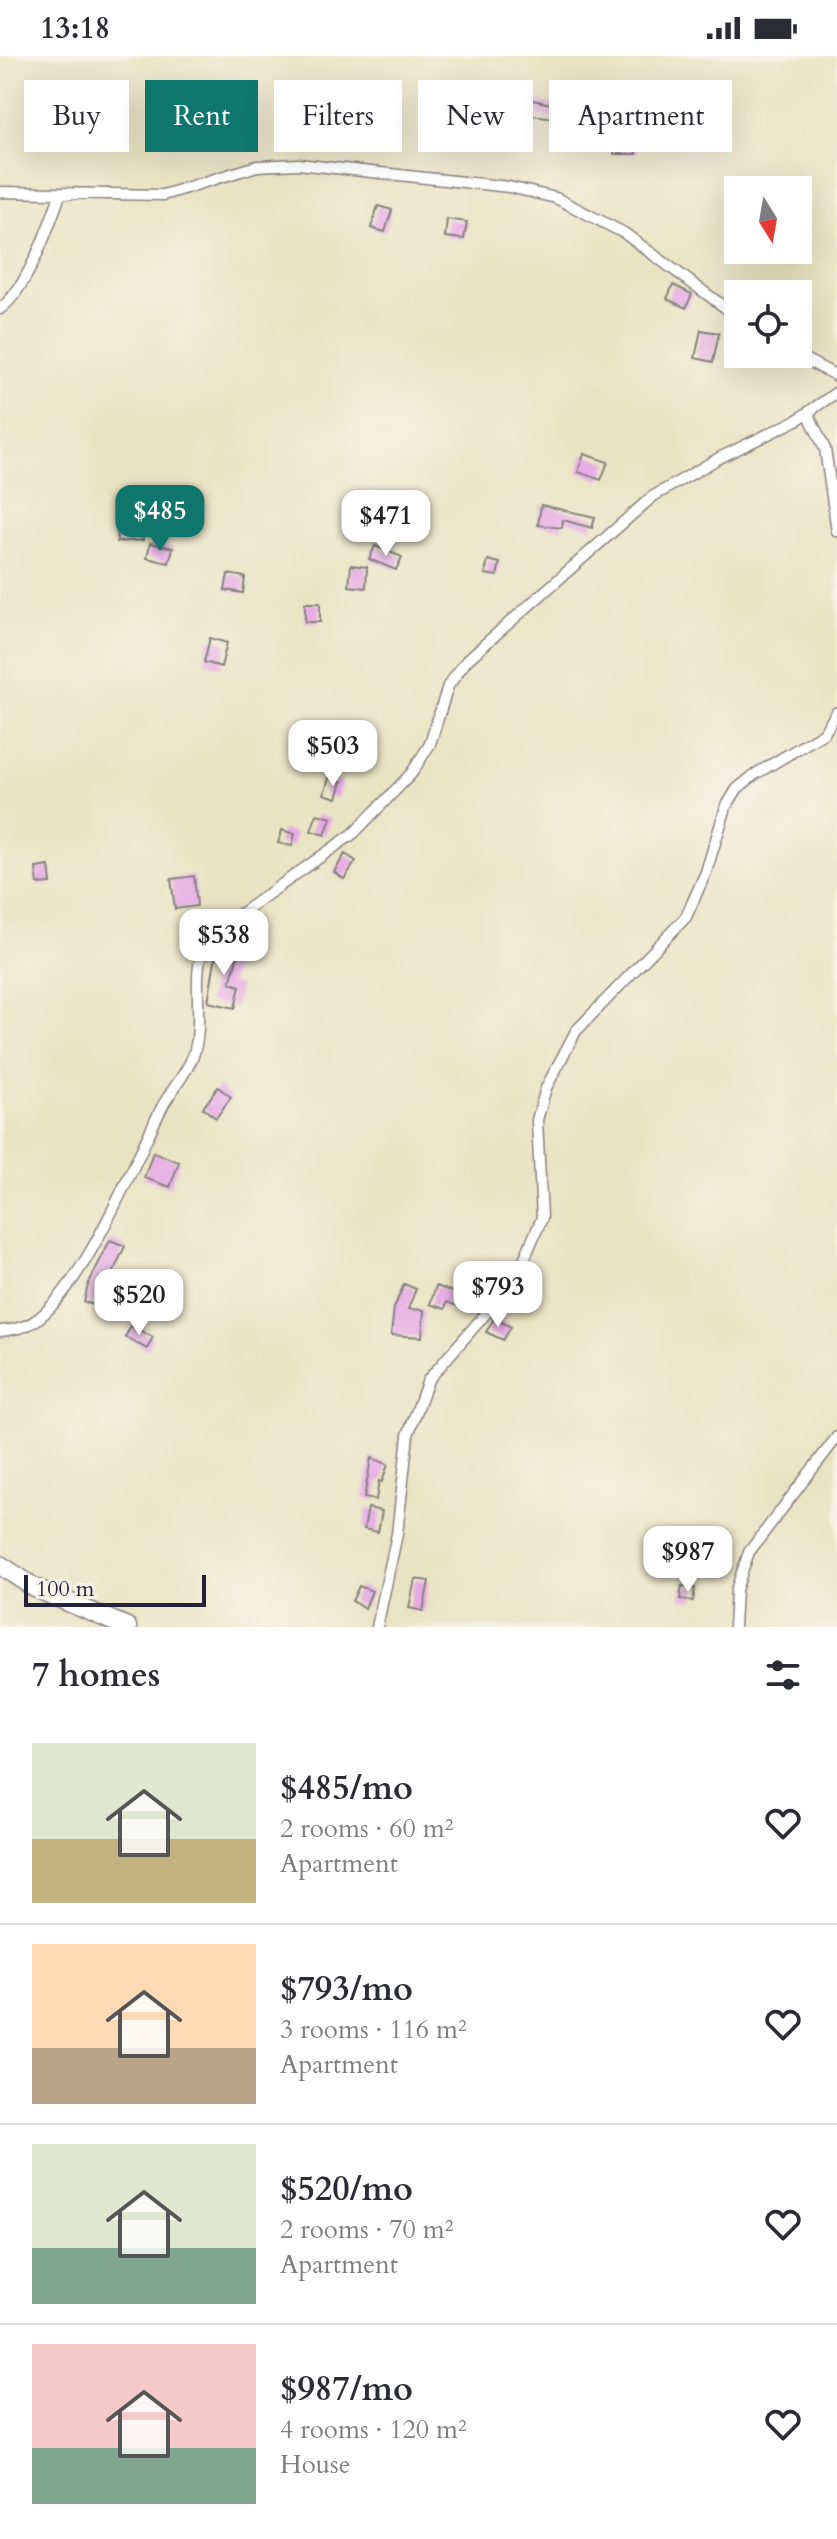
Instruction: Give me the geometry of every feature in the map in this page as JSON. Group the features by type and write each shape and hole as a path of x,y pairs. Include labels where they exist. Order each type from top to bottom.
{"highway":[{"path":"0,1565 35,1588 127,1627"}],"street":[{"path":"0,192 163,195 257,166 298,164 509,187 556,198 624,233 724,307"},
{"path":"0,309 13,298 48,228 60,195"},
{"path":"812,363 837,376"},
{"path":"0,1331 19,1329 37,1320 72,1282 148,1141 161,1109 192,1059 199,1031 201,956 208,937 354,833 411,774 430,744 448,686 467,660 652,497 719,458 808,413 837,392"},
{"path":"808,413 825,449 837,531"},
{"path":"377,1627 397,1534 408,1435 428,1380 515,1280 542,1218 537,1120 546,1088 576,1031 686,917 706,872 726,807 737,789 754,775 824,733 837,712"},
{"path":"734,1627 736,1590 749,1552 837,1437"}],"building":[{"path":"533,100 549,104 549,117 533,115"},
{"path":"636,152 636,154 614,154"},
{"path":"378,206 392,210 385,232 371,228"},
{"path":"447,219 467,222 464,239 445,237"},
{"path":"673,285 692,294 686,308 667,299"},
{"path":"701,330 719,333 713,362 695,358"},
{"path":"584,454 608,462 601,480 578,472"},
{"path":"541,505 595,517 592,528 563,520 562,528 538,525"},
{"path":"141,520 143,540 117,542 116,521"},
{"path":"150,543 173,548 169,563 147,558"},
{"path":"375,546 402,557 396,570 369,559"},
{"path":"488,560 500,563 497,576 485,574"},
{"path":"351,565 367,567 366,588 349,586"},
{"path":"228,574 245,577 243,593 225,590"},
{"path":"305,603 320,603 320,622 305,622"},
{"path":"210,638 227,643 221,667 204,662"},
{"path":"329,778 342,782 337,798 324,794"},
{"path":"317,814 331,818 325,835 311,831"},
{"path":"282,830 295,834 292,846 278,843"},
{"path":"345,854 356,861 344,879 334,872"},
{"path":"49,866 51,883 38,884 36,868"},
{"path":"194,876 197,906 175,909 171,879"},
{"path":"218,942 240,948 230,983 240,986 235,1008 208,1002"},
{"path":"218,1087 231,1097 216,1118 203,1108"},
{"path":"153,1152 179,1162 170,1187 144,1178"},
{"path":"110,1240 125,1246 109,1282 100,1278 94,1305 84,1302 88,1285"},
{"path":"404,1284 416,1289 408,1309 424,1310 422,1337 391,1335 394,1308"},
{"path":"436,1286 464,1296 460,1307 447,1302 445,1309 430,1304"},
{"path":"494,1318 511,1327 503,1340 486,1332"},
{"path":"131,1326 153,1337 147,1349 125,1337"},
{"path":"371,1458 388,1464 382,1482 379,1481 376,1500 364,1498"},
{"path":"368,1508 382,1511 378,1532 364,1529"},
{"path":"415,1579 429,1581 423,1611 409,1608"},
{"path":"359,1586 372,1591 365,1608 352,1601"},
{"path":"682,1586 695,1588 693,1601 680,1599"}]}
